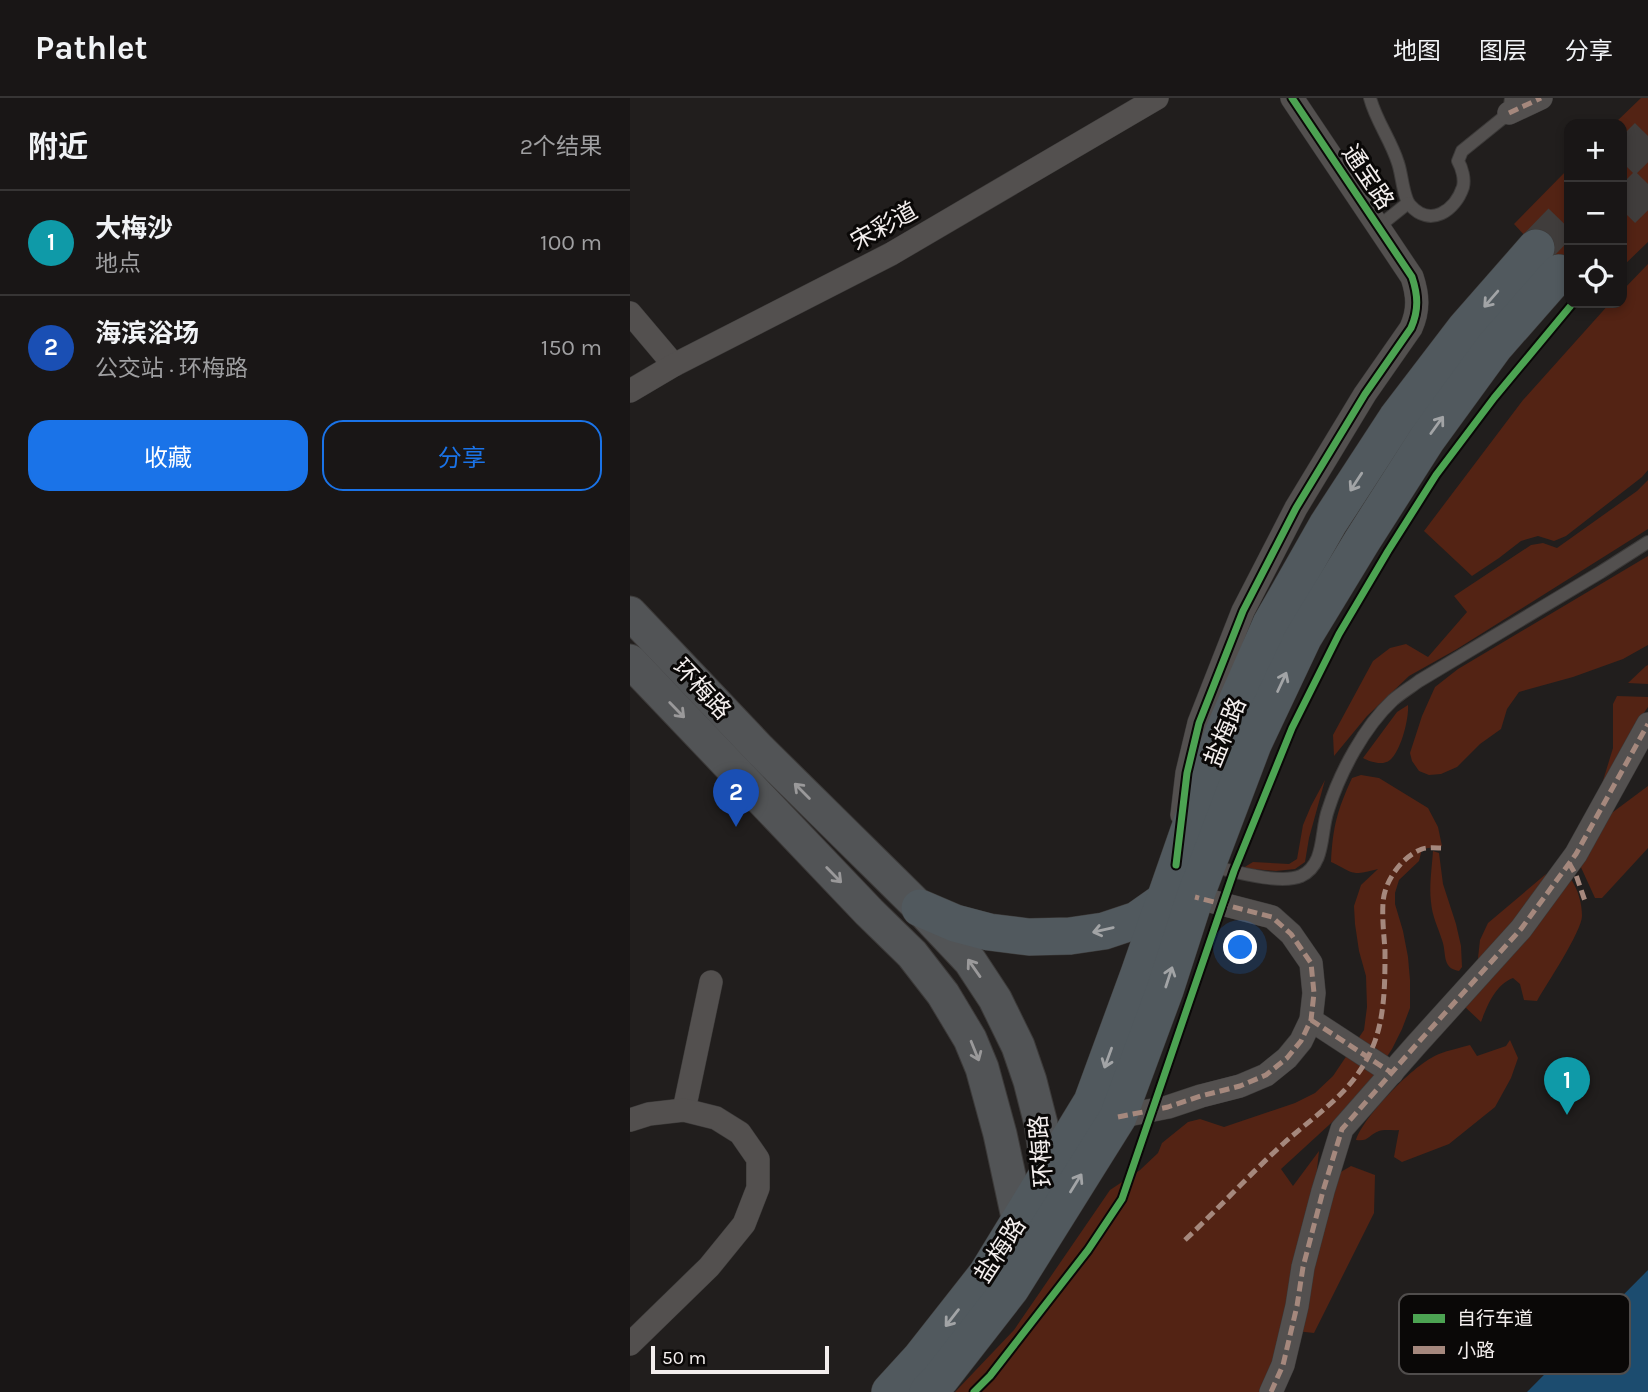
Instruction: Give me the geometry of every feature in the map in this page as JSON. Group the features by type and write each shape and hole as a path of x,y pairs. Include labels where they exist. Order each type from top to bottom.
{"main road":[{"name":"盐梅路","path":"890,1392 921,1358 987,1274 1030,1231 1118,1117 1165,990 1186,882 1223,733 1266,636 1328,524 1397,418 1465,329 1548,260"},
{"name":"环梅路","path":"630,612 761,750 970,961 995,999 1018,1046 1041,1124 1048,1174"},
{"name":"环梅路","path":"630,661 859,902 912,954 943,994 970,1039 982,1068 1030,1231"},
{"name":"盐梅路","path":"928,1392 1011,1287 1048,1174 1092,1102 1139,974 1186,882"},
{"path":"920,908 955,923 989,932 1029,937 1070,936 1104,931 1137,920 1186,882"}],"street":[{"name":"宋彩道","path":"630,391 674,365 891,254 1157,98"},
{"name":"通宝路","path":"1186,882 1187,773 1199,723 1243,611 1296,508 1365,394 1411,328 1416,316 1418,301 1412,276 1292,98"},
{"path":"1510,105 1541,98"},
{"path":"630,313 674,365"},
{"path":"1271,1392 1283,1365 1303,1267 1342,1129 1521,929 1576,854 1648,724"},
{"path":"1118,1117 1168,1107 1240,1086 1266,1075 1287,1058 1301,1041 1311,1020 1314,993 1311,962 1291,934 1272,917 1186,882"},
{"path":"684,1110 711,982"},
{"path":"1311,1020 1392,1073"},
{"path":"630,1120 649,1114 684,1110 716,1118 740,1133 758,1159 758,1188 744,1224 709,1267 630,1345"}],"lane":[{"path":"1370,98 1398,163 1408,204 1423,215 1437,216 1450,209 1464,185 1458,161 1462,151 1510,105"},
{"path":"1378,227 1408,204"},
{"path":"1186,882 1257,876 1298,877 1311,869 1318,858 1327,812 1348,764 1369,728 1393,700 1419,681 1648,542"}],"shaded area":[{"path":"1641,98 1648,98 1648,242 1627,262 1627,119 1619,119"},
{"path":"1564,173 1564,279 1514,224"},
{"path":"1648,264 1648,470 1566,536 1554,541 1538,536 1521,541 1472,576 1424,531 1523,400 1606,308 1627,308 1627,286"},
{"path":"1648,480 1648,529 1457,649 1409,676 1367,716 1334,756 1333,735 1373,661 1390,648 1406,644 1428,657 1467,612 1454,596 1531,545 1543,543 1557,548 1637,491"},
{"path":"1648,556 1648,645 1623,659 1519,692 1507,709 1501,729 1480,744 1457,767 1441,774 1429,775 1419,771 1410,753 1435,687 1458,669"},
{"path":"1648,665 1648,684 1628,683 1646,666"},
{"path":"1617,696 1648,697 1648,707 1602,784 1613,748 1613,704"},
{"path":"1408,705 1404,734 1394,756 1387,762 1380,763 1363,758 1397,712"},
{"path":"1361,775 1379,778 1428,808 1438,827 1442,846 1422,849 1419,861 1399,880 1395,893 1410,980 1410,1008 1402,1029 1371,1081 1341,1114 1281,1169 1293,1186 1319,1151 1315,1188 1272,1365 1261,1392 955,1392 1014,1330 1110,1190 1140,1170 1158,1153 1162,1143 1188,1122 1200,1119 1224,1127 1295,1103 1315,1093 1333,1076 1364,1030 1367,1007 1366,976 1359,951 1354,906 1361,885 1378,869 1353,873 1331,862 1339,810 1352,778"},
{"path":"1325,780 1305,862 1295,869 1276,871 1243,868 1253,862 1289,864 1297,859 1303,825"},
{"path":"1648,786 1648,848 1602,898 1595,898 1579,863 1609,815"},
{"path":"1433,851 1439,853 1443,884 1461,946 1462,967 1459,971 1449,967 1447,963 1433,912 1430,889"},
{"path":"1546,874 1543,883 1477,967 1480,940 1488,923"},
{"path":"1571,879 1578,892 1582,916 1570,945 1537,1001 1524,1000 1520,984 1513,978 1497,991 1481,1022 1464,1006"},
{"path":"1510,1040 1518,1058 1511,1078 1495,1107 1449,1144 1402,1162 1394,1157 1399,1130 1381,1130 1366,1139 1356,1140 1379,1105 1404,1079 1429,1059 1470,1045 1477,1056 1506,1046"},
{"path":"1351,1166 1375,1175 1374,1213 1314,1333 1296,1331 1339,1173"}],"water":[{"path":"1648,1270 1648,1392 1527,1392 1545,1374 1630,1374 1630,1294 1624,1294"}],"tunnel":[{"path":"1627,157 1648,136"},
{"path":"1627,205 1648,184"},
{"path":"1536,248 1564,219"}],"marked path":[{"path":"1509,113 1541,98"},
{"path":"1271,1392 1283,1365 1303,1267 1342,1129 1521,929 1576,854 1648,724"},
{"path":"1185,1240 1271,1155 1337,1098 1358,1073 1375,1041 1383,1008 1383,909 1384,895 1390,879 1414,853 1424,848 1443,848"},
{"path":"1569,863 1586,904"},
{"path":"1118,1117 1168,1107 1240,1086 1266,1075 1287,1058 1301,1041 1311,1020 1314,993 1311,963 1291,934 1272,917 1195,897"},
{"path":"1311,1020 1392,1073"}],"cycle path":[{"path":"1176,865 1187,773 1199,723 1243,611 1296,508 1365,394 1411,328 1416,309 1412,277 1292,98"},
{"path":"974,1392 990,1376 1088,1250 1122,1199 1234,871 1292,728 1339,634 1436,475 1494,398 1569,308"}],"place":[{"name":"海滨浴场","path":"736,827"},
{"name":"大梅沙","path":"1567,1115"}]}
